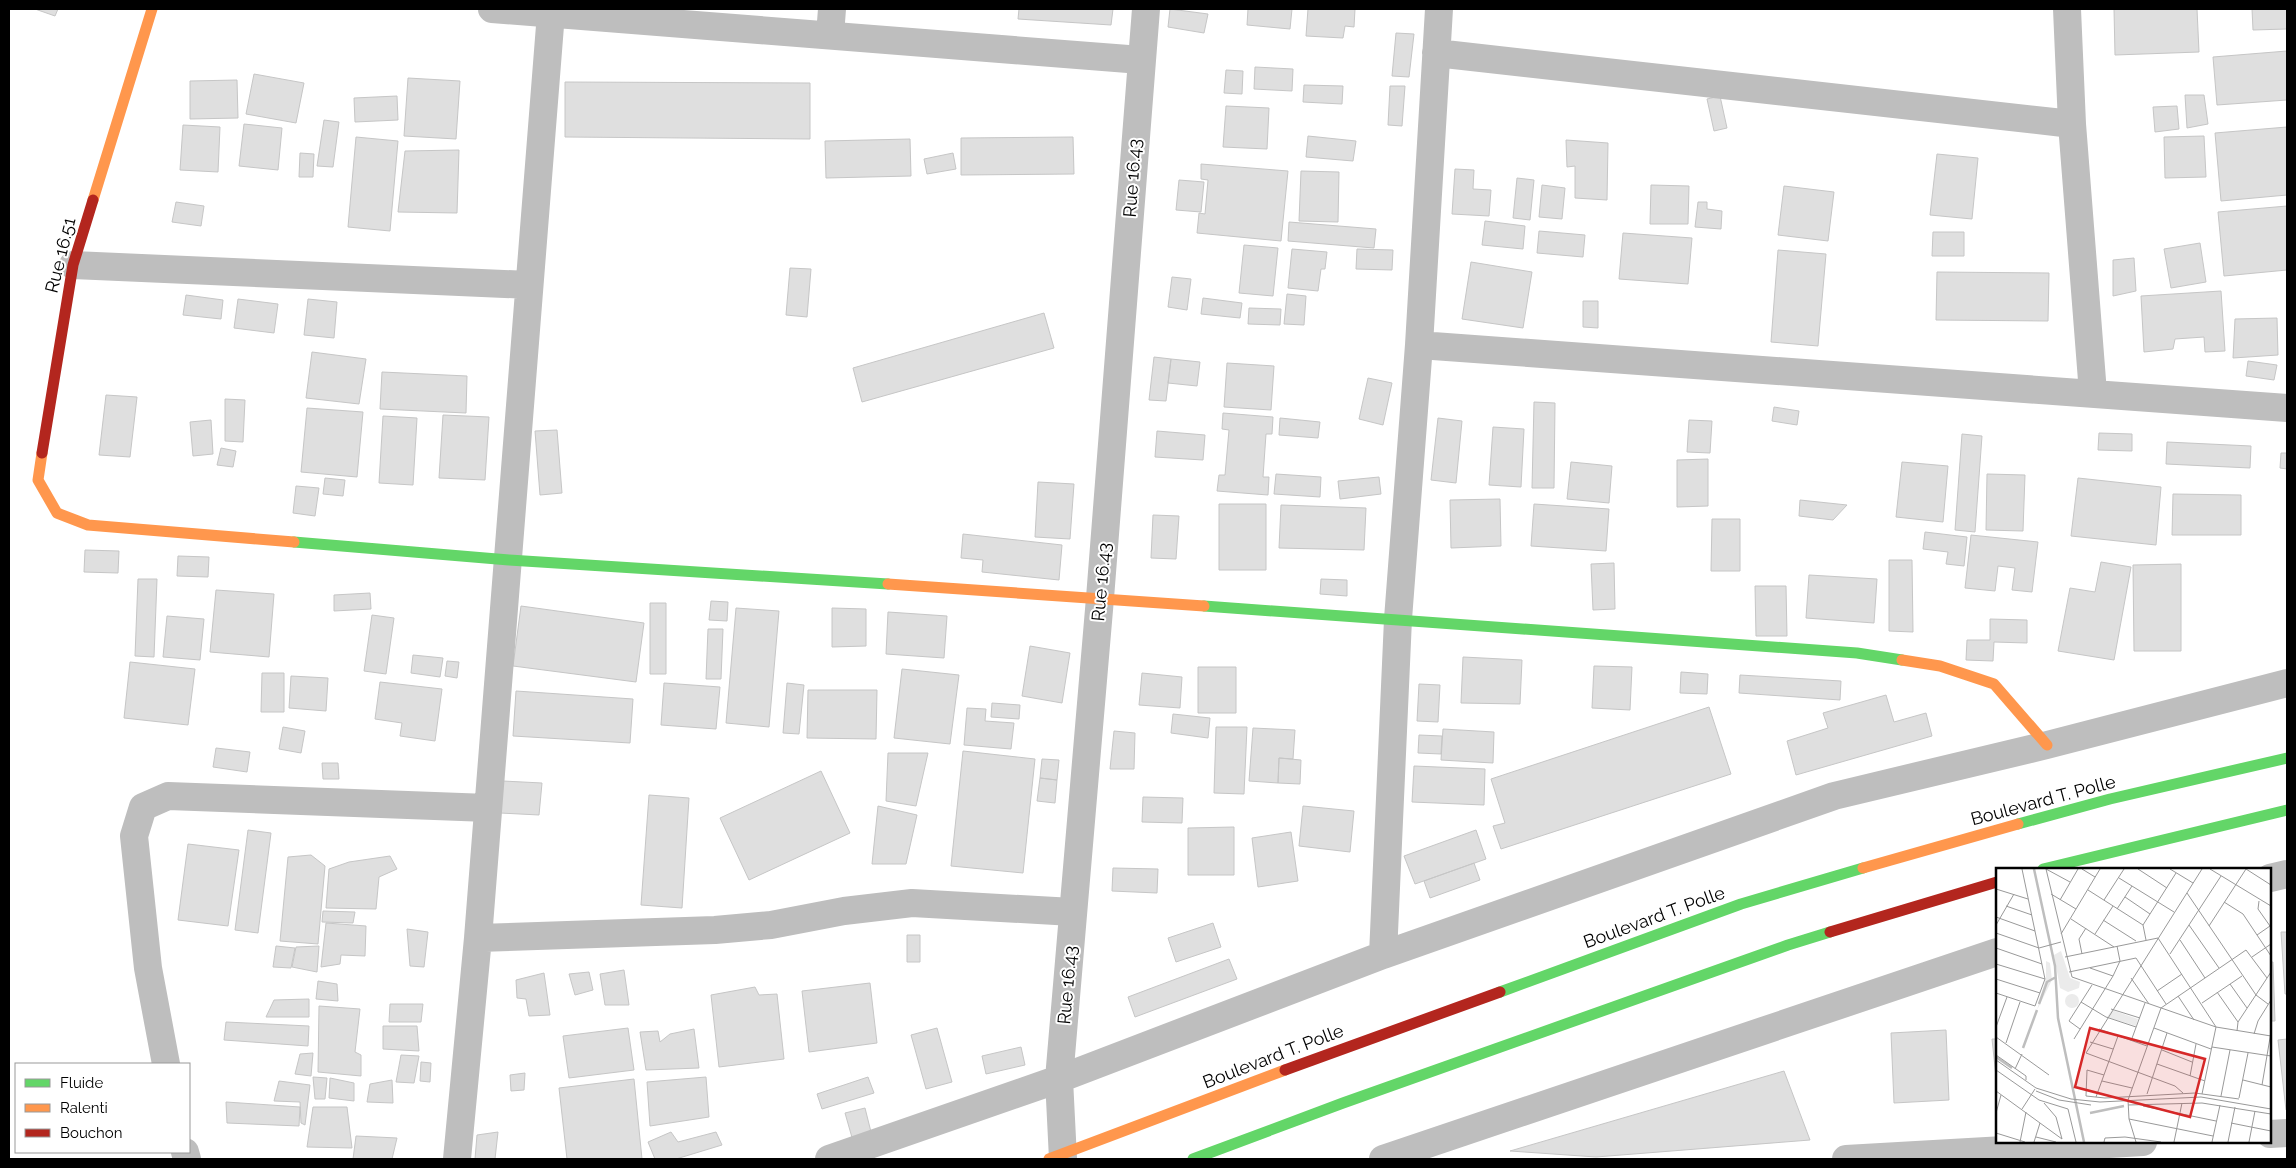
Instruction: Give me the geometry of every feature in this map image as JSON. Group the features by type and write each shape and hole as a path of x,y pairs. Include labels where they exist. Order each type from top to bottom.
{"main road":[{"name":"Rue 16.51","path":"152,9 73,265 38,480 57,513 88,524 509,560"},
{"path":"509,560 1100,598 1857,653 1940,666 1994,684 2047,745"},
{"name":"Boulevard T. Polle","path":"1058,1158 1329,1054 1741,904 1929,849 2110,800 2287,758"},
{"path":"2047,868 2287,810"},
{"path":"1193,1159 1352,1100 1788,945 1940,897 1996,882"}],"street":[{"path":"492,9 1141,60"},
{"path":"830,36 832,9"},
{"name":"Rue 16.43","path":"1058,1158 1059,1079 1100,598 1146,9"},
{"path":"1383,955 1398,619 1419,345 1439,9"},
{"path":"2067,9 2072,124 2093,393"},
{"path":"457,1159 478,938 509,560 550,13"},
{"path":"1436,54 2072,124"},
{"path":"73,265 529,285"},
{"path":"1419,345 2287,408"},
{"path":"829,1159 1059,1079 1383,955 1834,796 2047,745 2287,682"},
{"path":"166,1063 148,968 134,836 143,807 168,796 488,808"},
{"path":"2271,878 2287,874"},
{"path":"478,938 715,930 771,925 844,911 912,903 1073,912"},
{"path":"1383,1159 1996,952"},
{"path":"2271,1134 2287,1133"},
{"path":"1846,1159 2086,1149 2135,1143"}],"building":[{"path":"35,9 58,9 55,16"},
{"path":"1019,9 1113,9 1111,25 1018,19"},
{"path":"1170,9 1208,14 1204,33 1168,27"},
{"path":"1248,9 1292,9 1290,29 1247,25"},
{"path":"1308,9 1355,9 1354,27 1345,26 1343,38 1306,36"},
{"path":"2114,9 2197,9 2199,52 2115,55"},
{"path":"2252,9 2287,9 2287,29 2253,30"},
{"path":"1396,33 1414,34 1409,77 1392,76"},
{"path":"2287,51 2287,100 2217,105 2213,57"},
{"path":"1255,67 1293,69 1292,91 1254,89"},
{"path":"1226,70 1243,71 1242,94 1224,93"},
{"path":"254,74 304,83 296,123 246,114"},
{"path":"408,78 460,81 456,139 404,136"},
{"path":"237,80 238,118 190,119 190,81"},
{"path":"565,82 810,83 810,139 565,137"},
{"path":"1304,85 1343,86 1342,104 1303,102"},
{"path":"1390,86 1405,86 1402,126 1388,125"},
{"path":"2185,95 2204,95 2208,124 2187,128"},
{"path":"397,96 398,120 355,122 354,98"},
{"path":"1720,96 1727,128 1714,131 1707,99"},
{"path":"1226,106 1269,108 1267,149 1223,147"},
{"path":"2177,106 2179,129 2155,132 2153,107"},
{"path":"324,120 339,122 333,167 317,166"},
{"path":"244,124 282,128 278,170 239,166"},
{"path":"183,125 220,127 218,172 180,170"},
{"path":"2287,127 2287,195 2221,201 2215,133"},
{"path":"1308,136 1356,141 1353,161 1306,157"},
{"path":"2204,136 2206,177 2165,178 2164,137"},
{"path":"356,137 398,141 390,231 348,227"},
{"path":"1073,137 1074,174 961,175 961,138"},
{"path":"910,139 911,176 826,178 825,141"},
{"path":"1566,140 1608,143 1607,200 1575,198 1575,166 1567,167"},
{"path":"459,150 457,213 398,212 405,151"},
{"path":"300,153 314,154 313,177 299,177"},
{"path":"953,153 956,169 927,174 924,159"},
{"path":"1937,154 1978,158 1972,219 1930,215"},
{"path":"1201,164 1288,171 1281,241 1197,233 1199,213 1205,214 1208,180 1201,179"},
{"path":"1455,169 1474,170 1473,189 1491,190 1489,216 1452,214"},
{"path":"1301,171 1339,172 1338,222 1299,221"},
{"path":"1517,178 1534,180 1530,220 1513,218"},
{"path":"1179,180 1204,182 1201,212 1176,210"},
{"path":"1542,185 1565,188 1562,219 1539,217"},
{"path":"1651,185 1689,186 1688,224 1650,224"},
{"path":"1784,186 1834,192 1828,241 1778,235"},
{"path":"176,202 204,206 201,226 172,222"},
{"path":"1698,202 1707,202 1707,209 1722,211 1721,229 1695,227"},
{"path":"2287,206 2287,270 2224,276 2218,212"},
{"path":"1485,221 1525,226 1523,249 1482,245"},
{"path":"1289,222 1376,229 1374,248 1288,241"},
{"path":"1539,231 1585,235 1583,257 1537,253"},
{"path":"1933,232 1964,232 1964,256 1932,256"},
{"path":"1623,233 1692,238 1688,284 1619,279"},
{"path":"2200,243 2206,282 2171,288 2164,249"},
{"path":"1244,245 1278,248 1273,296 1239,293"},
{"path":"1292,249 1327,252 1325,269 1321,269 1318,291 1288,288"},
{"path":"1357,249 1393,250 1392,270 1356,269"},
{"path":"1778,250 1826,254 1818,346 1771,342"},
{"path":"2134,258 2136,291 2113,296 2113,260"},
{"path":"1471,262 1532,272 1523,328 1462,319"},
{"path":"790,268 811,269 807,317 786,315"},
{"path":"1937,272 2049,273 2048,321 1936,320"},
{"path":"1172,277 1191,279 1187,310 1168,307"},
{"path":"2221,291 2225,351 2205,352 2204,337 2175,339 2173,349 2144,352 2141,296"},
{"path":"1287,294 1306,296 1304,325 1284,324"},
{"path":"186,295 223,300 221,319 183,315"},
{"path":"1203,298 1242,303 1240,318 1201,314"},
{"path":"238,299 278,304 274,333 234,328"},
{"path":"308,299 337,302 334,338 304,335"},
{"path":"1583,301 1598,301 1598,328 1583,327"},
{"path":"1249,308 1281,309 1280,325 1248,324"},
{"path":"1044,313 1054,348 862,402 853,368"},
{"path":"2277,318 2278,355 2233,358 2235,319"},
{"path":"312,352 366,359 359,404 306,398"},
{"path":"1154,357 1171,359 1166,401 1149,400"},
{"path":"1171,359 1200,362 1197,386 1168,383"},
{"path":"2248,361 2277,365 2274,380 2246,376"},
{"path":"1227,363 1274,366 1271,410 1224,407"},
{"path":"382,372 467,376 466,413 380,409"},
{"path":"1368,378 1392,383 1383,425 1359,419"},
{"path":"106,395 137,397 130,457 99,455"},
{"path":"225,399 245,400 243,442 225,441"},
{"path":"1534,402 1555,403 1554,488 1532,488"},
{"path":"1774,407 1799,411 1797,425 1772,421"},
{"path":"307,408 363,412 357,477 301,472"},
{"path":"1223,413 1273,417 1272,434 1266,434 1263,477 1269,477 1268,495 1217,491 1219,475 1225,475 1229,430 1222,429"},
{"path":"443,415 489,417 485,480 439,478"},
{"path":"383,416 417,418 413,485 379,483"},
{"path":"1280,418 1320,422 1318,438 1279,435"},
{"path":"1438,418 1462,421 1456,483 1431,480"},
{"path":"211,420 213,454 193,456 190,422"},
{"path":"1689,420 1712,421 1710,453 1687,452"},
{"path":"1493,427 1524,429 1521,487 1489,485"},
{"path":"557,430 562,493 540,495 535,431"},
{"path":"1157,431 1205,435 1203,460 1155,457"},
{"path":"2099,433 2132,434 2132,451 2098,450"},
{"path":"1962,434 1982,436 1975,532 1955,530"},
{"path":"2167,442 2251,446 2250,468 2166,464"},
{"path":"221,448 236,451 233,467 217,465"},
{"path":"2281,453 2287,453 2287,469 2280,468"},
{"path":"1708,459 1708,506 1677,507 1677,460"},
{"path":"1571,462 1612,466 1609,503 1567,499"},
{"path":"1902,462 1948,466 1943,522 1896,517"},
{"path":"1276,474 1321,477 1320,497 1274,494"},
{"path":"1987,474 2025,475 2023,531 1986,530"},
{"path":"1379,477 1381,494 1340,499 1338,481"},
{"path":"325,478 345,480 343,496 323,494"},
{"path":"2078,478 2161,487 2156,545 2071,536"},
{"path":"1038,482 1074,484 1070,539 1035,537"},
{"path":"296,486 319,488 315,516 293,513"},
{"path":"2173,494 2241,495 2241,535 2172,535"},
{"path":"1500,499 1501,546 1451,548 1450,500"},
{"path":"1800,500 1847,505 1833,520 1799,516"},
{"path":"1219,504 1266,504 1266,570 1219,570"},
{"path":"1534,504 1609,509 1606,551 1531,546"},
{"path":"1281,505 1366,508 1364,550 1279,548"},
{"path":"1153,515 1179,516 1176,559 1151,558"},
{"path":"1712,519 1740,519 1740,571 1711,571"},
{"path":"1925,532 1967,537 1964,566 1946,564 1948,552 1923,549"},
{"path":"963,534 1062,545 1059,580 982,572 983,560 961,558"},
{"path":"1971,535 2038,542 2032,592 2012,590 2015,568 1998,566 1995,591 1965,588"},
{"path":"85,550 119,551 118,573 84,572"},
{"path":"178,556 209,557 208,577 177,576"},
{"path":"1889,560 1912,560 1913,632 1889,631"},
{"path":"2101,562 2131,567 2114,660 2058,651 2070,588 2095,592"},
{"path":"1614,563 1615,609 1593,610 1591,564"},
{"path":"2181,564 2181,651 2134,651 2133,565"},
{"path":"1809,575 1877,579 1874,623 1806,618"},
{"path":"138,579 157,579 154,657 135,656"},
{"path":"1321,579 1347,580 1347,596 1320,594"},
{"path":"1755,586 1786,586 1787,636 1756,636"},
{"path":"216,590 274,594 269,657 210,652"},
{"path":"370,593 371,609 334,611 334,595"},
{"path":"711,601 728,602 727,621 709,620"},
{"path":"650,603 666,603 666,674 650,674"},
{"path":"521,606 644,623 636,682 513,666"},
{"path":"736,608 779,611 769,727 726,723"},
{"path":"832,608 866,609 866,646 832,647"},
{"path":"888,612 947,616 944,658 886,654"},
{"path":"372,615 394,618 386,674 364,671"},
{"path":"167,616 204,619 200,660 163,657"},
{"path":"1990,619 2027,620 2027,643 1994,642 1993,661 1966,660 1967,640 1990,640"},
{"path":"708,629 723,629 721,679 706,679"},
{"path":"1030,646 1070,653 1062,703 1022,696"},
{"path":"413,655 443,658 440,677 411,673"},
{"path":"1463,657 1522,660 1520,704 1461,703"},
{"path":"447,661 459,662 457,678 445,676"},
{"path":"130,662 195,669 188,725 124,718"},
{"path":"1594,666 1632,667 1630,710 1592,708"},
{"path":"1198,667 1236,667 1236,713 1198,713"},
{"path":"902,669 959,675 950,744 894,738"},
{"path":"1681,672 1708,674 1707,694 1680,693"},
{"path":"262,673 284,673 284,712 261,712"},
{"path":"1142,673 1182,677 1180,708 1139,705"},
{"path":"1740,675 1841,681 1840,700 1739,693"},
{"path":"291,676 328,678 326,711 289,708"},
{"path":"380,682 442,689 435,741 400,736 402,723 375,719"},
{"path":"664,683 720,687 716,729 661,725"},
{"path":"787,683 804,685 799,734 783,733"},
{"path":"1419,684 1440,685 1438,722 1417,721"},
{"path":"808,690 877,690 876,739 807,738"},
{"path":"516,691 633,699 630,743 513,736"},
{"path":"1886,695 1894,722 1926,713 1932,736 1796,775 1787,741 1828,728 1823,713"},
{"path":"992,703 1020,705 1019,719 991,717"},
{"path":"1709,707 1731,774 1501,849 1493,826 1505,823 1491,779"},
{"path":"967,708 986,709 985,721 1014,723 1011,749 964,745"},
{"path":"1173,714 1210,718 1208,738 1171,733"},
{"path":"283,727 305,731 301,753 279,749"},
{"path":"1216,727 1247,727 1244,794 1214,793"},
{"path":"1253,728 1295,730 1293,759 1279,758 1278,783 1249,781"},
{"path":"1443,729 1494,732 1493,763 1441,760"},
{"path":"1114,731 1135,733 1134,769 1110,769"},
{"path":"1419,735 1442,736 1441,754 1418,753"},
{"path":"216,748 250,752 247,772 213,767"},
{"path":"963,751 1035,759 1023,873 951,866"},
{"path":"888,753 928,753 916,806 886,801"},
{"path":"1279,758 1301,760 1300,784 1278,783"},
{"path":"1042,759 1059,760 1057,780 1040,778"},
{"path":"322,763 338,763 339,779 323,779"},
{"path":"1414,766 1485,769 1484,805 1412,802"},
{"path":"821,771 850,833 749,880 720,818"},
{"path":"1040,778 1057,780 1055,803 1037,801"},
{"path":"503,781 542,783 539,815 500,813"},
{"path":"649,795 689,798 682,908 641,905"},
{"path":"1143,797 1183,798 1182,823 1142,822"},
{"path":"878,806 917,815 906,864 872,864"},
{"path":"1303,806 1354,811 1350,852 1299,846"},
{"path":"1234,827 1234,875 1188,875 1188,828"},
{"path":"248,830 271,833 258,933 235,930"},
{"path":"1476,830 1486,859 1415,884 1404,856"},
{"path":"1291,832 1298,881 1258,887 1252,838"},
{"path":"188,844 239,850 228,926 178,920"},
{"path":"311,855 325,866 318,944 280,941 288,857"},
{"path":"390,856 397,869 379,877 376,909 326,908 329,869 349,862"},
{"path":"1474,863 1480,880 1430,898 1424,881"},
{"path":"1113,868 1158,869 1157,893 1112,891"},
{"path":"323,911 355,912 353,923 322,922"},
{"path":"326,923 366,926 365,956 341,955 340,964 321,967"},
{"path":"1213,923 1221,947 1176,962 1168,938"},
{"path":"407,929 428,932 424,967 410,966"},
{"path":"2281,932 2287,932 2287,994 2285,994"},
{"path":"907,935 920,935 920,962 907,962"},
{"path":"276,946 295,948 291,968 273,967"},
{"path":"319,946 317,972 292,967 296,947"},
{"path":"1229,959 1237,979 1135,1017 1128,997"},
{"path":"2271,962 2273,962 2275,1021 2271,1021"},
{"path":"624,970 629,1005 605,1005 600,974"},
{"path":"589,972 593,990 575,995 569,974"},
{"path":"544,973 550,1015 529,1016 526,999 517,998 516,980"},
{"path":"318,981 337,984 338,1001 316,999"},
{"path":"870,983 877,1043 809,1052 802,991"},
{"path":"755,987 759,995 777,994 784,1059 719,1067 711,995"},
{"path":"309,999 309,1017 266,1017 274,1000"},
{"path":"390,1004 423,1004 421,1022 389,1022"},
{"path":"319,1006 360,1009 355,1052 361,1055 361,1076 318,1072"},
{"path":"226,1022 309,1026 308,1046 224,1040"},
{"path":"383,1026 417,1026 419,1051 383,1049"},
{"path":"628,1028 634,1070 569,1078 563,1036"},
{"path":"937,1028 952,1082 926,1089 911,1035"},
{"path":"694,1029 699,1068 646,1070 640,1032 658,1031 660,1042 670,1034"},
{"path":"1946,1030 1949,1100 1894,1103 1891,1033"},
{"path":"1992,1039 1996,1039 1996,1077"},
{"path":"2287,1039 2287,1110 2286,1110 2278,1040"},
{"path":"1021,1047 1025,1065 986,1074 982,1056"},
{"path":"313,1053 311,1076 295,1074 300,1054"},
{"path":"401,1055 419,1056 414,1083 396,1082"},
{"path":"421,1062 431,1063 430,1082 420,1081"},
{"path":"1784,1071 1810,1140 1596,1157 1510,1151"},
{"path":"525,1073 524,1090 511,1091 510,1075"},
{"path":"313,1077 327,1078 325,1099 315,1099"},
{"path":"706,1077 709,1117 650,1126 647,1082"},
{"path":"868,1077 874,1093 822,1109 817,1094"},
{"path":"330,1078 354,1083 354,1101 329,1098"},
{"path":"634,1079 642,1159 567,1159 559,1088"},
{"path":"392,1080 393,1103 367,1102 370,1084"},
{"path":"279,1081 310,1085 305,1125 301,1123 300,1102 274,1101"},
{"path":"226,1102 300,1107 299,1126 227,1123"},
{"path":"313,1107 347,1107 352,1148 307,1147"},
{"path":"865,1108 872,1136 853,1141 845,1113"},
{"path":"498,1132 495,1159 475,1159 477,1135"},
{"path":"671,1132 678,1142 716,1132 722,1145 676,1159 655,1159 648,1142"},
{"path":"356,1136 397,1138 392,1159 353,1159"}],"traffic: fast":[{"path":"294,542 509,560 888,584"},
{"path":"1204,606 1857,653 1902,660"},
{"path":"2018,824 2110,799 2287,758"},
{"path":"2047,868 2287,810"},
{"path":"1500,992 1741,904 1863,868"},
{"path":"1193,1159 1343,1103 1788,945 1830,932"}],"traffic: slow":[{"path":"93,200 152,9"},
{"path":"42,453 38,480 57,513 88,525 294,542"},
{"path":"888,584 1204,606"},
{"path":"1902,660 1940,666 1994,684 2047,745"},
{"path":"1863,868 2018,824"},
{"path":"1049,1159 1285,1070"}],"traffic: jam":[{"path":"42,453 73,265 93,200"},
{"path":"1830,932 1996,882"},
{"path":"1285,1070 1500,992"}]}
